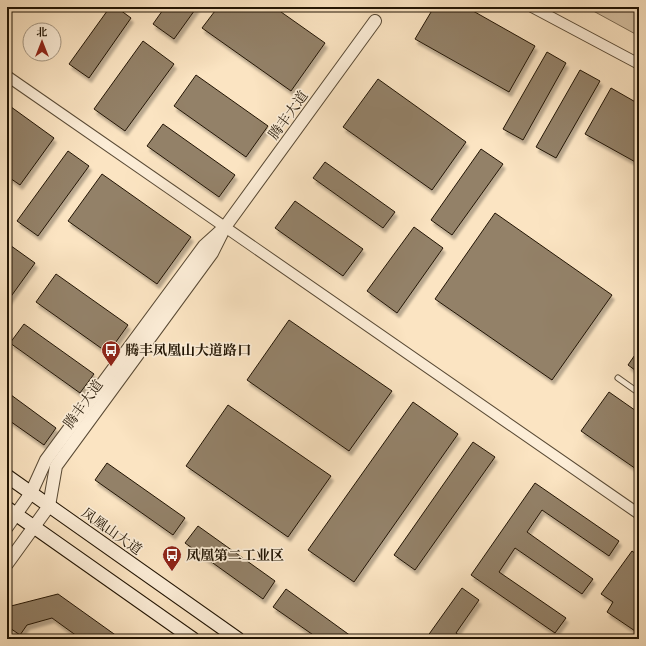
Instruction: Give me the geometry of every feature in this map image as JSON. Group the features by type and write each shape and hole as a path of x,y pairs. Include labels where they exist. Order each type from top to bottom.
{"main road":[{"name":"凤凰山大道","path":"7,476 238,639"},
{"path":"11,511 193,639"}],"street":[{"path":"532,7 639,64"},
{"name":"腾丰大道","path":"7,526 11,511 31,493 46,460 204,246 224,227 375,21"},
{"path":"7,76 639,514"},
{"name":"腾丰大道","path":"7,564 49,506 56,466 212,253 224,227"}],"lane":[{"path":"618,378 639,393"}],"shaded area":[{"path":"586,7 639,7 639,36"}],"building":[{"path":"110,7 116,7 131,18 89,78 69,64"},
{"path":"165,7 197,7 174,39 153,24"},
{"path":"218,7 274,7 325,43 291,91 202,28"},
{"path":"434,7 466,7 535,46 509,92 415,39"},
{"path":"143,41 174,64 125,131 94,109"},
{"path":"547,52 566,63 523,140 503,129"},
{"path":"580,70 600,81 556,158 536,147"},
{"path":"196,75 268,126 246,157 174,106"},
{"path":"378,79 466,142 432,190 343,127"},
{"path":"611,88 639,104 639,164 585,134"},
{"path":"7,104 54,138 20,185 7,176"},
{"path":"163,124 235,175 219,197 147,146"},
{"path":"481,149 503,164 452,235 431,220"},
{"path":"68,151 89,166 38,236 17,221"},
{"path":"325,162 395,212 383,228 313,178"},
{"path":"102,174 191,237 157,284 68,221"},
{"path":"295,201 363,249 343,276 275,228"},
{"path":"495,213 612,295 552,380 435,299"},
{"path":"414,227 443,248 397,313 367,291"},
{"path":"7,243 35,263 7,302"},
{"path":"56,274 128,325 108,353 36,302"},
{"path":"289,320 392,391 349,451 247,380"},
{"path":"24,324 94,374 80,393 10,343"},
{"path":"639,349 639,373 628,365"},
{"path":"7,392 56,428 44,445 7,419"},
{"path":"609,392 639,413 639,471 581,431"},
{"path":"413,402 458,434 354,582 308,550"},
{"path":"228,405 331,476 288,537 186,466"},
{"path":"473,442 495,457 415,570 394,555"},
{"path":"107,463 185,518 173,535 95,480"},
{"path":"535,483 619,541 609,556 542,510 527,532 593,579 582,594 515,548 499,572 566,618 555,633 471,575"},
{"path":"198,526 275,581 263,599 185,543"},
{"path":"632,551 639,556 638,633 607,612 613,602 601,594"},
{"path":"462,588 479,600 456,633 464,639 430,639 427,637"},
{"path":"286,589 355,639 319,639 273,607"},
{"path":"58,594 121,639 81,639 52,618 27,625 20,635 7,626 7,611 11,606"}],"place":[{"name":"腾丰凤凰山大道路口","path":"111,367"},
{"name":"凤凰第二工业区","path":"172,572"}]}
